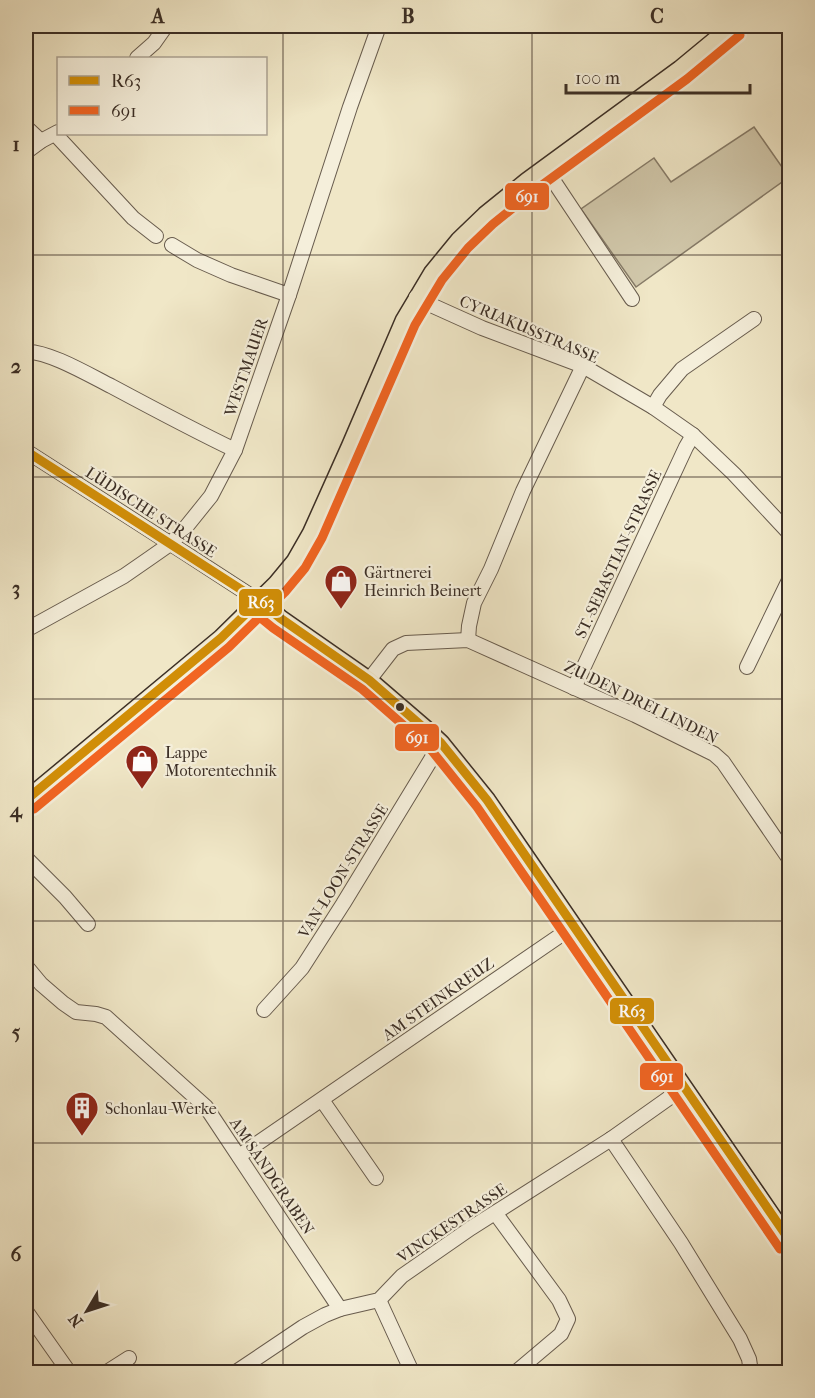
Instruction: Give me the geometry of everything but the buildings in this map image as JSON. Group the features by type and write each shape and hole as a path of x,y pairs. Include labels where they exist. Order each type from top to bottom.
{"main road":[{"path":"26,800 221,638 259,602 295,561 311,533 404,320 432,273 459,240 485,215 680,69 732,26"},
{"path":"259,602 369,680 441,743 487,800 789,1242"}],"street":[{"path":"138,57 154,43 166,26"},
{"name":"WESTMAUER","path":"26,630 124,576 170,544 211,496 235,450 379,26"},
{"path":"26,127 41,141"},
{"path":"26,152 57,133"},
{"path":"59,135 133,218 156,236"},
{"path":"545,168 632,299"},
{"path":"172,245 197,260 231,275 289,295"},
{"name":"CYRIAKUSSTRASSE","path":"416,297 482,328 583,366 653,407 693,435 734,474 789,534"},
{"path":"653,407 682,369 754,318"},
{"path":"26,352 50,357 79,370 235,450"},
{"path":"468,640 474,603 491,569 523,491 583,366"},
{"name":"ST.-SEBASTIAN-STRASSE","path":"574,688 693,435"},
{"name":"LÜDISCHE STRASSE","path":"26,451 259,602"},
{"path":"747,667 789,578"},
{"name":"ZU DEN DREI LINDEN","path":"369,680 393,649 406,643 468,640 635,715 714,754 723,762 789,860"},
{"name":"VAN-LOON-STRASSE","path":"264,1010 302,968 441,743"},
{"path":"26,858 88,924"},
{"name":"AM STEINKREUZ","path":"239,1156 573,926"},
{"name":"AM SANDGRABEN","path":"26,966 41,984 76,1012 106,1017 206,1107 340,1309"},
{"name":"VINCKESTRASSE","path":"379,1300 402,1276 471,1228 611,1139 683,1088"},
{"path":"322,1100 376,1178"},
{"path":"611,1139 681,1243 741,1339 749,1359 751,1372"},
{"path":"496,1214 559,1300 568,1319 561,1334 516,1372"},
{"path":"236,1372 325,1314 379,1300 412,1372"},
{"path":"26,1311 69,1372"},
{"path":"107,1372 129,1358"}],"shaded area":[{"path":"754,127 789,177 636,287 581,209 654,158 671,182"}],"transit line":[{"name":"691","path":"34,809 229,647 285,592 305,568 322,538 415,325 442,280 468,248 493,224 534,191 687,79 740,35"},
{"name":"R63","path":"26,451 259,601 369,680 441,743 487,800 790,1241"},
{"name":"R63","path":"26,800 221,638 259,601"},
{"name":"691","path":"251,610 273,628 362,689 432,751 477,807 780,1249"}],"place":[{"name":"Gärtnerei Heinrich Beinert","path":"341,610"},
{"name":"Lappe Motorentechnik","path":"142,790"},
{"name":"Schonlau-Werke","path":"82,1137"}]}
